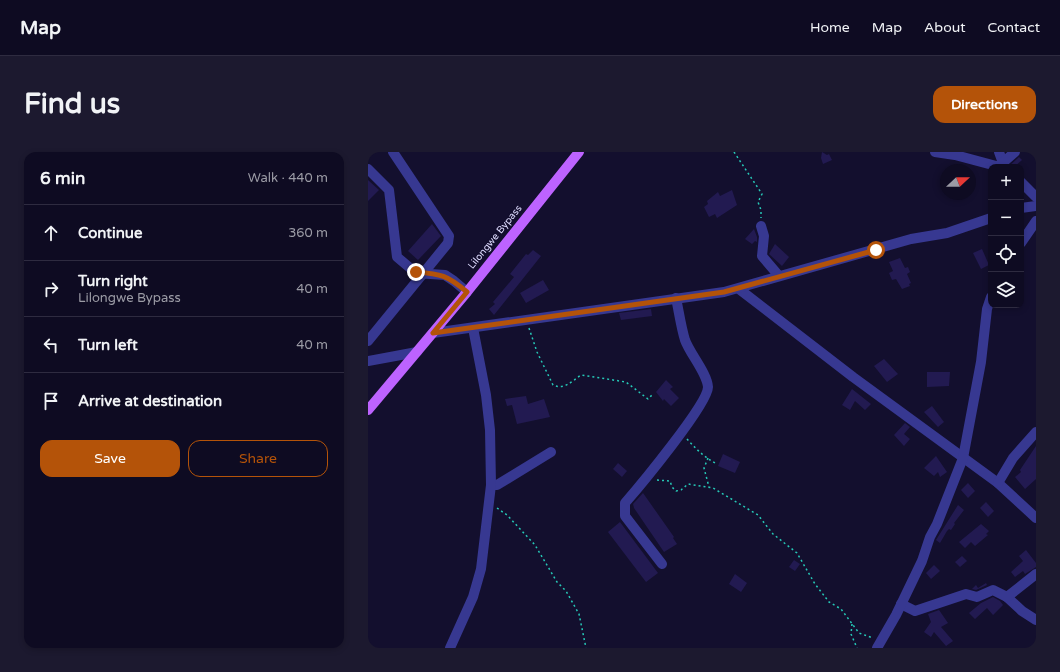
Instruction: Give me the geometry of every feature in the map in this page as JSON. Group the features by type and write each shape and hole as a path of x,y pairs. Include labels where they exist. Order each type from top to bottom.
{"main road":[{"name":"Lilongwe Bypass","path":"368,410 467,292 579,152"}],"street":[{"path":"368,341 448,243 450,236 393,152"},
{"path":"935,152 955,154 997,164"},
{"path":"999,152 1001,164"},
{"path":"1002,164 1015,152"},
{"path":"368,169 389,190 397,257 416,272 445,275 467,292"},
{"path":"1024,185 1036,196"},
{"path":"1024,208 1036,206"},
{"path":"433,333 739,288 911,239 947,233 988,219"},
{"path":"1024,239 1036,221"},
{"path":"761,226 764,236 762,256 779,276"},
{"path":"739,288 853,377 998,483 1036,518"},
{"path":"662,564 625,516 625,503 644,482 682,431 705,397 708,387 685,340 676,298"},
{"path":"877,648 884,638 922,561 930,537 937,524 963,458 981,362 988,306"},
{"path":"450,648 474,597 481,569 491,485 490,430 486,395 473,328"},
{"path":"368,361 417,352"},
{"path":"998,483 1013,458 1036,432"},
{"path":"491,485 497,485 551,452"},
{"path":"1007,597 1036,574"},
{"path":"901,604 915,611 966,594 977,597 994,590 1007,597 1022,611 1036,620"}],"path":[{"path":"734,152 762,194 758,202 761,210 761,226"},
{"path":"527,320 537,352 553,385 559,388 566,386 581,375 626,382 648,399 653,394"},
{"path":"682,431 698,452 703,453 717,464"},
{"path":"708,458 704,468 710,487"},
{"path":"644,482 658,479 670,481 672,487 676,491 681,490 688,484 710,487 758,516 774,534 797,553 815,584 829,602 841,609 860,633 869,637 884,638"},
{"path":"489,502 507,515 535,545 549,569 566,591 579,614 586,648"},
{"path":"852,624 851,634 857,648"}],"building":[{"path":"822,152 827,155 829,154 832,160 823,164 821,158"},
{"path":"1019,157 1022,160 1017,164 1011,164"},
{"path":"368,180 379,190 368,201"},
{"path":"732,190 737,205 717,218 715,214 709,217 704,207 708,204 707,201 718,192 720,196"},
{"path":"432,224 441,236 418,260 408,251"},
{"path":"754,229 757,242 755,241 752,244 745,239"},
{"path":"775,244 789,257 782,266 769,254"},
{"path":"982,249 988,266 981,269 973,253"},
{"path":"533,250 541,256 494,315 489,309 495,304 493,302 514,277 510,274 526,254 528,255"},
{"path":"900,258 905,268 908,267 910,272 907,274 911,283 909,284 910,286 902,289 896,279 892,280 889,273 893,271 889,262"},
{"path":"543,280 549,290 526,303 520,293"},
{"path":"651,309 652,316 621,320 619,313"},
{"path":"884,359 898,374 887,382 874,366"},
{"path":"927,372 950,372 949,386 927,387"},
{"path":"666,380 673,387 670,389 679,398 671,406 664,399 663,401 656,392"},
{"path":"852,389 871,404 865,410 855,401 850,410 842,405"},
{"path":"526,396 528,404 544,399 550,417 517,424 512,405 507,406 505,399"},
{"path":"932,406 944,422 938,427 924,412"},
{"path":"905,423 910,427 904,434 910,439 904,446 894,435"},
{"path":"1036,446 1036,479 1025,489 1015,477 1021,472 1020,470"},
{"path":"723,454 740,462 735,473 718,466"},
{"path":"936,456 947,472 940,477 938,472 934,476 924,468"},
{"path":"618,463 627,471 622,477 613,469"},
{"path":"968,483 975,491 968,498 961,490"},
{"path":"643,493 674,537 673,538 677,544 664,552 634,508 633,504"},
{"path":"986,502 994,511 988,517 980,508"},
{"path":"958,505 964,510 954,523 955,524 951,530 949,529 947,531 940,543 936,540"},
{"path":"620,522 658,573 646,582 608,532"},
{"path":"981,524 989,531 986,534 988,535 975,546 971,542 965,548 959,542"},
{"path":"1026,550 1036,563 1036,567 1025,574 1023,571 1015,577 1011,572 1023,561 1019,556"},
{"path":"962,556 967,561 960,567 955,562"},
{"path":"794,560 800,564 795,571 789,567"},
{"path":"934,565 940,571 931,579 926,573"},
{"path":"735,574 747,583 741,592 729,584"},
{"path":"986,583 987,585 976,590 972,589 976,585 978,588"},
{"path":"993,597 1000,601 1003,605 993,615 987,608 975,619 969,613 981,603"},
{"path":"939,610 948,623 941,627 953,641 946,646 934,632 931,637 924,632 931,622 928,614"}],"route":[{"path":"416,272 445,275 467,292 433,333 724,292 859,253 876,250"}]}
